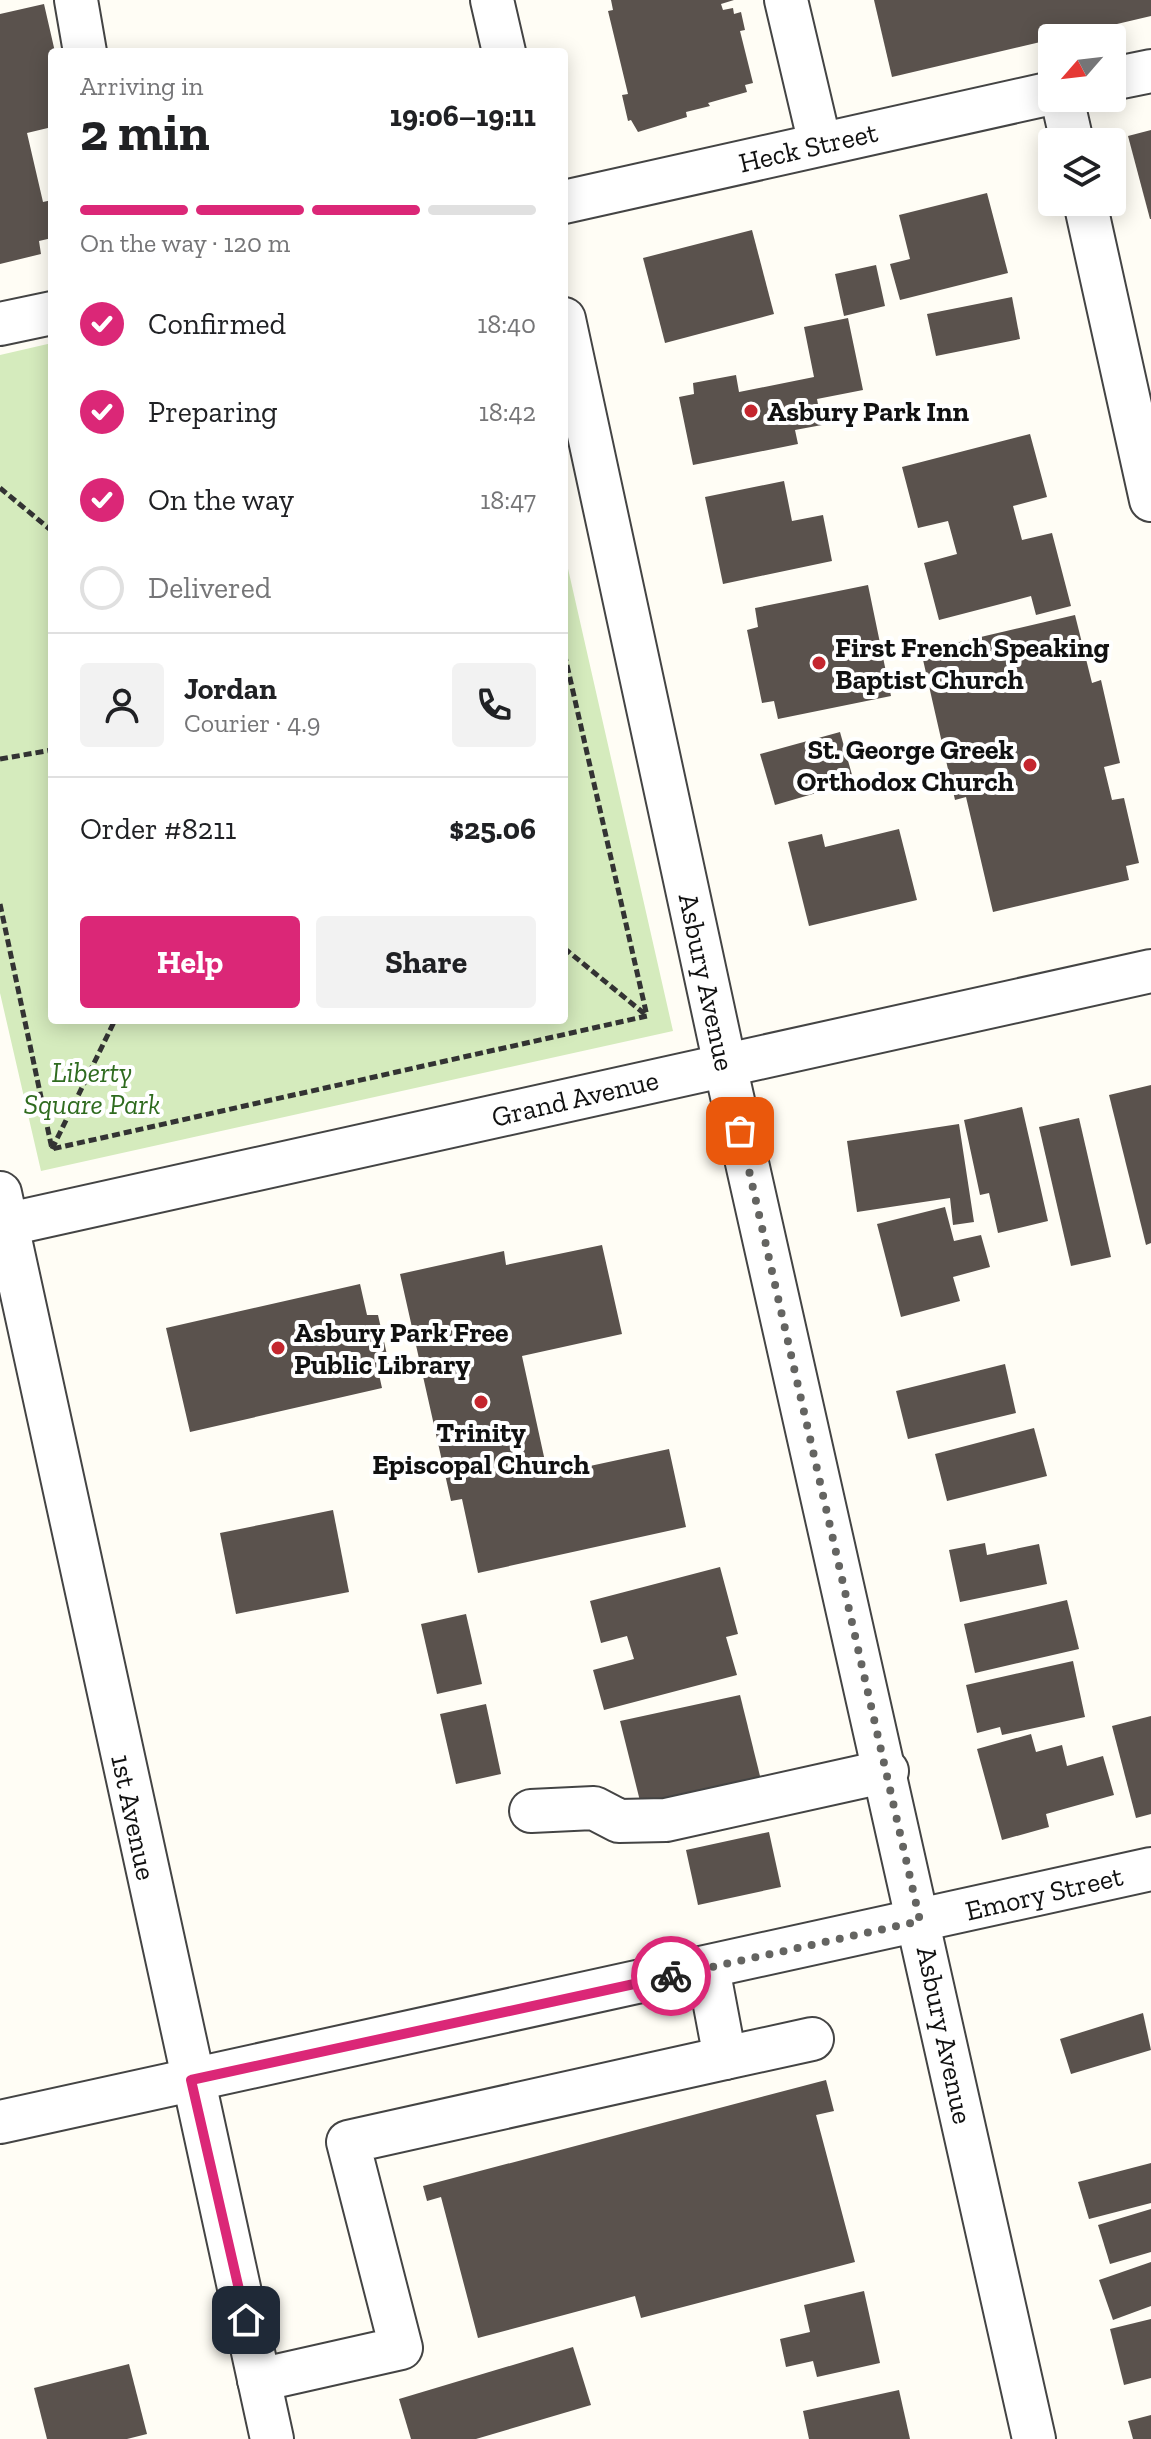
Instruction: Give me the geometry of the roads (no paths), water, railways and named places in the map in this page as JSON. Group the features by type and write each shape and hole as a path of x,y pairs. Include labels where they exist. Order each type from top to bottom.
{"street":[{"path":"76,0 84,48"},
{"path":"492,0 503,48"},
{"path":"786,0 820,144"},
{"path":"1126,76 1151,71"},
{"name":"Heck Street","path":"568,201 1038,96"},
{"path":"1088,216 1151,500"},
{"path":"0,324 48,314"},
{"name":"Asbury Avenue","path":"568,338 725,1065 887,1771 1034,2439"},
{"name":"Grand Avenue","path":"2,1215 725,1065 1151,971"},
{"name":"1st Avenue","path":"2,1215 272,2439"},
{"path":"531,1811 594,1808 619,1821 666,1820 887,1771"},
{"name":"Emory Street","path":"0,2122 1151,1869"},
{"path":"708,1968 725,2058"},
{"path":"259,2380 401,2348 348,2142 812,2039"}],"place":[{"name":"Asbury Park Inn","path":"751,411"},
{"name":"First French Speaking Baptist Church","path":"819,663"},
{"name":"St. George Greek Orthodox Church","path":"1030,765"},
{"name":"Asbury Park Free Public Library","path":"278,1348"},
{"name":"Trinity Episcopal Church","path":"481,1402"}],"park label":[{"name":"Liberty Square Park","path":"92,1088"}]}
